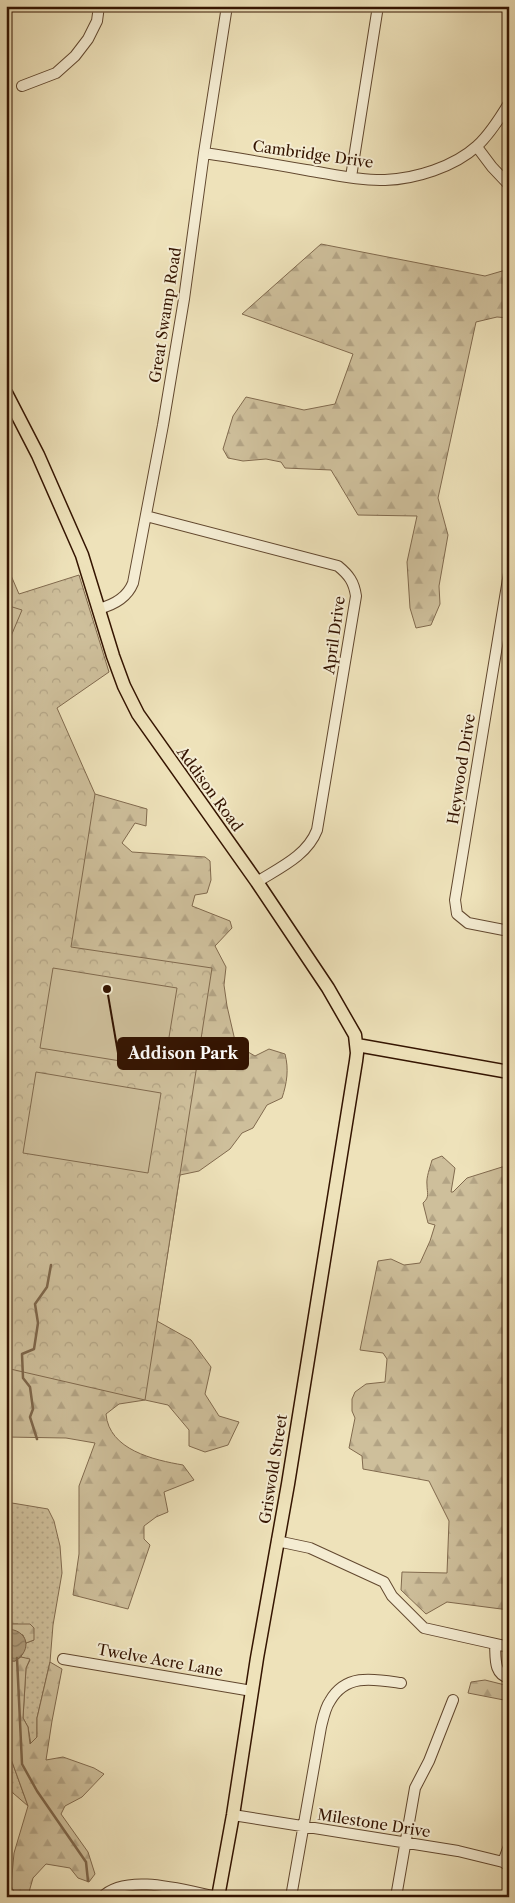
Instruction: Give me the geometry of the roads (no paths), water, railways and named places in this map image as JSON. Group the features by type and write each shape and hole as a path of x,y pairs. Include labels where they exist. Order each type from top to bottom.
{"main road":[{"name":"Addison Road","path":"6,393 38,455 82,555 124,686 138,714 257,882 340,1007 355,1035 357,1046"},
{"path":"357,1046 509,1072"},
{"name":"Griswold Street","path":"218,1897 354,1079 357,1046"}],"street":[{"path":"22,86 56,73 75,56 88,39 97,21 99,6"},
{"name":"Great Swamp Road","path":"98,609 120,600 131,588 146,516 184,299 204,152 227,6"},
{"path":"351,177 378,6"},
{"name":"Cambridge Drive","path":"204,152 351,177 384,180 413,177 435,170 460,158 476,146 509,103"},
{"path":"476,146 509,185"},
{"name":"April Drive","path":"146,516 338,566 348,574 354,585 356,596 317,830 313,841 304,852 257,882"},
{"name":"Heywood Drive","path":"509,573 455,900 457,914 468,923 509,931"},
{"path":"278,1541 310,1548 384,1582 392,1596 424,1628 509,1647"},
{"path":"495,1644 496,1666 502,1676 509,1678"},
{"name":"Twelve Acre Lane","path":"63,1659 252,1691"},
{"path":"290,1897 320,1727 329,1701 340,1688 354,1681 367,1678 401,1683"},
{"path":"396,1897 415,1788 429,1761 454,1700"},
{"name":"Milestone Drive","path":"233,1815 458,1851 506,1864"},
{"path":"506,1864 509,1846"},
{"path":"102,1897 116,1887 139,1883 218,1897"}],"water":[{"path":"6,1629 19,1632 26,1641 24,1651 15,1661 6,1661"}],"waterway":[{"path":"37,1439 30,1417 33,1409 30,1387 23,1378 22,1354 34,1349 38,1323 35,1304 47,1287 51,1265"},
{"path":"17,1658 22,1764 37,1791 86,1862 88,1881"}],"place":[{"name":"Addison Park","path":"107,989"}]}
